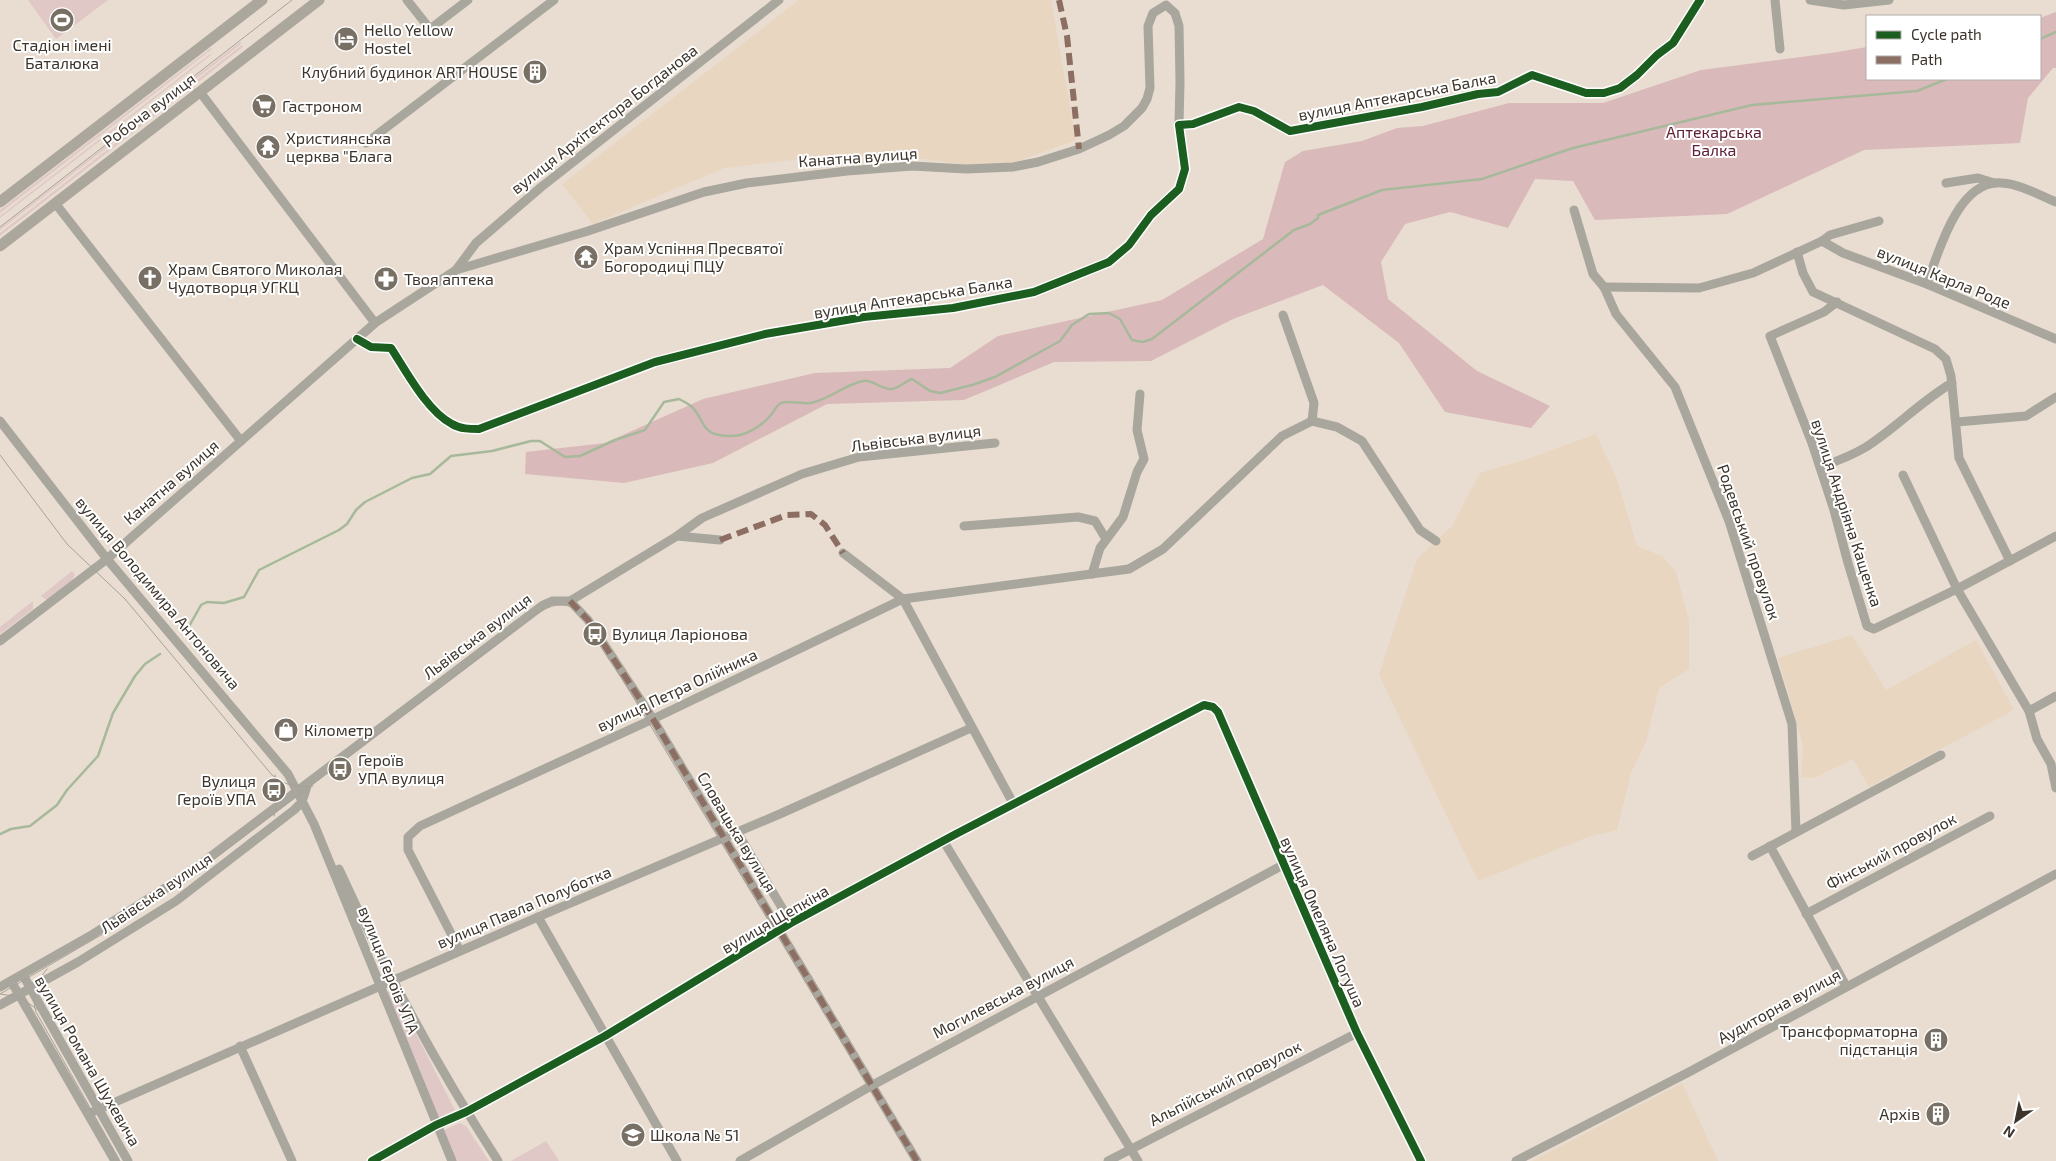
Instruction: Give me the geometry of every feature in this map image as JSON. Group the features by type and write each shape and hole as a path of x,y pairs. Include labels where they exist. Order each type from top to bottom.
{"main road":[{"name":"Робоча вулиця","path":"0,202 262,0"},
{"name":"Робоча вулиця","path":"0,246 319,0"}],"street":[{"path":"407,0 430,29 468,0"},
{"path":"366,143 554,0"},
{"name":"вулиця Архітектора Богданова","path":"456,270 476,243 540,188 779,0"},
{"name":"вулиця Аптекарська Балка","path":"357,339 371,347 391,348 437,412 452,425 468,429 479,429 655,362 765,334 864,318 953,308 1034,292 1109,262 1129,245 1151,215 1179,189 1185,169 1179,125 1193,124 1239,107 1254,112 1290,131 1422,108 1478,94 1498,92 1532,75 1586,93 1604,93 1620,88 1673,43 1700,0"},
{"path":"1775,0 1780,49"},
{"path":"1810,0 1844,5 1889,0"},
{"name":"Канатна вулиця","path":"0,641 107,560 375,323 456,270 588,231 704,192 747,183 847,171 912,166 966,169 1013,167 1038,162 1079,149 1124,126 1142,108 1150,88 1148,26 1153,13 1166,5 1175,14 1179,26 1179,125"},
{"path":"200,92 375,323"},
{"path":"1946,183 1978,178 1994,183 2014,185 2056,202"},
{"path":"1927,284 1941,244 1960,204 1975,192 1994,183"},
{"path":"55,203 241,441"},
{"name":"Родевський провулок","path":"1574,210 1593,274 1604,287 1616,314 1676,386 1728,521 1792,724 1796,832"},
{"path":"1604,287 1699,288 1753,273 1822,241 1830,235 1879,221"},
{"name":"вулиця Карла Роде","path":"1822,241 1843,254 1927,284 2056,339"},
{"path":"1797,252 1803,272 1813,292 1935,349 1946,359 1952,383 1959,458 2010,561"},
{"name":"вулиця Андріяна Кащенка","path":"1837,302 1824,312 1770,336 1820,467 1868,626 1874,629 1957,589"},
{"path":"1284,315 1314,403 1312,421 1337,427 1362,441 1420,530 1436,541"},
{"path":"1820,467 1843,459 1865,448 1938,391 1952,383"},
{"path":"1092,574 1100,548 1123,517 1137,472 1144,459 1137,430 1140,394"},
{"path":"1956,422 2026,416 2056,397"},
{"name":"вулиця Володимира Антоновича","path":"0,421 107,560 288,774 299,793"},
{"name":"вулиця Петра Олійника","path":"460,951 408,850 408,837 420,826 653,719 903,599 1129,569 1163,549 1282,436 1312,421"},
{"name":"Львівська вулиця","path":"0,987 169,886 299,793 308,783 529,614 552,601 570,602 677,536 702,518 811,471 859,458 995,443"},
{"path":"1903,475 1957,589 2029,711 2037,739 2051,764 2056,788"},
{"path":"964,526 1078,517 1095,521 1106,539"},
{"path":"677,536 720,540"},
{"path":"1957,589 2056,536"},
{"path":"843,553 903,599 1014,805"},
{"name":"Словацька вулиця","path":"570,602 588,620 653,719 722,838 917,1161"},
{"path":"2029,711 2056,696"},
{"name":"вулиця Омеляна Логуша","path":"1196,708 1204,705 1213,707 1218,712 1357,1033 1421,1161"},
{"name":"вулиця Щепкіна","path":"372,1161 605,1036 791,923 1196,708"},
{"name":"вулиця Павла Полуботка","path":"88,1114 240,1046 782,813 971,728"},
{"path":"1752,856 1941,754"},
{"name":"Львівська вулиця","path":"0,1005 99,950 176,901 287,816 299,793"},
{"name":"вулиця Героїв УПА","path":"299,793 394,980 466,1112 498,1161"},
{"name":"вулиця Героїв УПА","path":"299,793 337,879 379,987 452,1161"},
{"name":"Фінський провулок","path":"1806,914 1990,816"},
{"name":"Словацька вулиця","path":"737,832 791,923"},
{"path":"944,842 1138,1161"},
{"path":"1770,846 1846,986"},
{"name":"Могилевська вулиця","path":"740,1161 871,1086 1036,996 1283,865"},
{"name":"Аудиторна вулиця","path":"1516,1161 1694,1069 2056,874"},
{"path":"538,917 677,1161"},
{"name":"вулиця Романа Шухевича","path":"23,975 128,1161"},
{"name":"вулиця Романа Шухевича","path":"11,981 115,1161"},
{"name":"Альпійський провулок","path":"1108,1161 1357,1033"},
{"path":"240,1046 292,1161"}],"shaded area":[{"name":"Стадіон імені Баталюка","path":"28,0 108,0 56,39"},
{"path":"799,0 1051,0 1076,140 1015,162 975,166 923,159 835,155 724,168 593,224 562,184"},
{"path":"240,42 241,44 0,230 0,228"},
{"path":"242,45 243,47 0,236 0,233"},
{"path":"212,49 0,213 0,210"},
{"path":"211,55 0,218 0,216"},
{"path":"1596,434 1617,479 1637,546 1662,556 1676,572 1689,620 1689,669 1659,688 1646,742 1631,773 1617,830 1588,837 1478,881 1379,675 1417,559 1452,526 1480,473 1530,458"},
{"path":"72,571 75,575 71,582 47,600 41,596"},
{"path":"33,601 33,609 0,634 0,627"},
{"path":"1852,635 1886,690 1976,640 2014,710 1869,787 1853,759 1814,778 1801,778 1803,745 1778,658"},
{"path":"393,989 455,1110 438,1118 387,992"},
{"path":"1682,1083 1718,1161 1532,1161"},
{"path":"460,1123 466,1126 489,1161 456,1161 444,1130"},
{"path":"546,1141 559,1161 511,1161"}],"green space":[{"name":"Аптекарська Балка","path":"2056,12 2056,68 2053,68 2028,98 2020,143 1864,150 1727,214 1595,220 1573,181 1535,179 1508,228 1450,212 1405,224 1381,262 1388,299 1477,371 1550,406 1531,428 1445,412 1399,343 1323,285 1233,319 1151,361 1054,362 964,400 827,404 713,463 624,483 525,474 526,452 605,443 703,399 815,373 950,368 998,336 1162,300 1263,239 1285,162 1303,151 1362,141 1397,128 1423,126 1509,103 1603,103 1701,70 1866,47 1866,80 2041,80 2041,18"}],"waterway":[{"path":"2041,39 2056,32"},
{"path":"187,630 201,605 207,602 224,603 244,597 259,570 339,530 347,524 356,510 365,502 412,478 430,474 451,456 492,451 531,441 540,441 565,457 580,456 615,440 645,430 664,402 679,399 692,407 704,426 712,433 734,436 746,433 757,427 781,403 811,403 863,381 892,389 912,379 930,391 940,393 995,377 1060,341 1072,325 1089,314 1109,313 1120,319 1132,340 1143,342 1152,339 1294,230 1310,224 1318,218 1318,215 1382,190 1482,179 1573,148 1752,105 1917,91 1944,80"},
{"path":"0,834 11,829 30,826 57,805 67,790 98,756 113,713 135,676 145,664 160,654"}],"tram line":[{"path":"0,227 292,0"},
{"path":"0,455 67,544 125,599 272,775 291,785 313,786"},
{"path":"0,994 101,935 191,877 531,618 551,606 568,606 575,609 581,615 595,634 914,1161"},
{"path":"274,816 279,795 275,775"},
{"path":"47,969 36,989 34,1000 36,1012 120,1161"},
{"path":"0,994 20,997 38,1010"}],"marked path":[{"path":"1059,0 1067,36 1079,149"},
{"path":"720,540 787,515 811,514 825,525 843,553"},
{"path":"570,601 588,620 653,719 917,1161"}],"cycle path":[{"path":"357,339 371,347 391,348 418,390 434,410 455,426 479,429 655,362 765,334 864,317 953,308 1034,292 1109,262 1129,245 1151,215 1179,189 1185,169 1179,125 1193,124 1239,107 1254,111 1290,131 1422,107 1478,94 1498,92 1532,75 1586,93 1604,93 1620,88 1673,43 1700,0"},
{"path":"372,1161 605,1036 791,923 954,835 1204,705 1213,707 1218,712 1357,1033 1421,1161"}],"place":[{"name":"Стадіон імені Баталюка","path":"62,20"},
{"name":"Hello Yellow Hostel","path":"346,39"},
{"name":"Клубний будинок ART HOUSE","path":"535,72"},
{"name":"Гастроном","path":"264,106"},
{"name":"Християнська церква \"Блага","path":"268,147"},
{"name":"Храм Успіння Пресвятої Богородиці ПЦУ","path":"586,257"},
{"name":"Храм Святого Миколая Чудотворця УГКЦ","path":"150,278"},
{"name":"Твоя аптека","path":"386,279"},
{"name":"Вулиця Ларіонова","path":"595,634"},
{"name":"Кілометр","path":"286,730"},
{"name":"Героїв УПА вулиця","path":"340,769"},
{"name":"Вулиця Героїв УПА","path":"274,790"},
{"name":"Трансформаторна підстанція","path":"1936,1040"},
{"name":"Архів","path":"1938,1114"},
{"name":"Школа № 51","path":"633,1135"}]}
